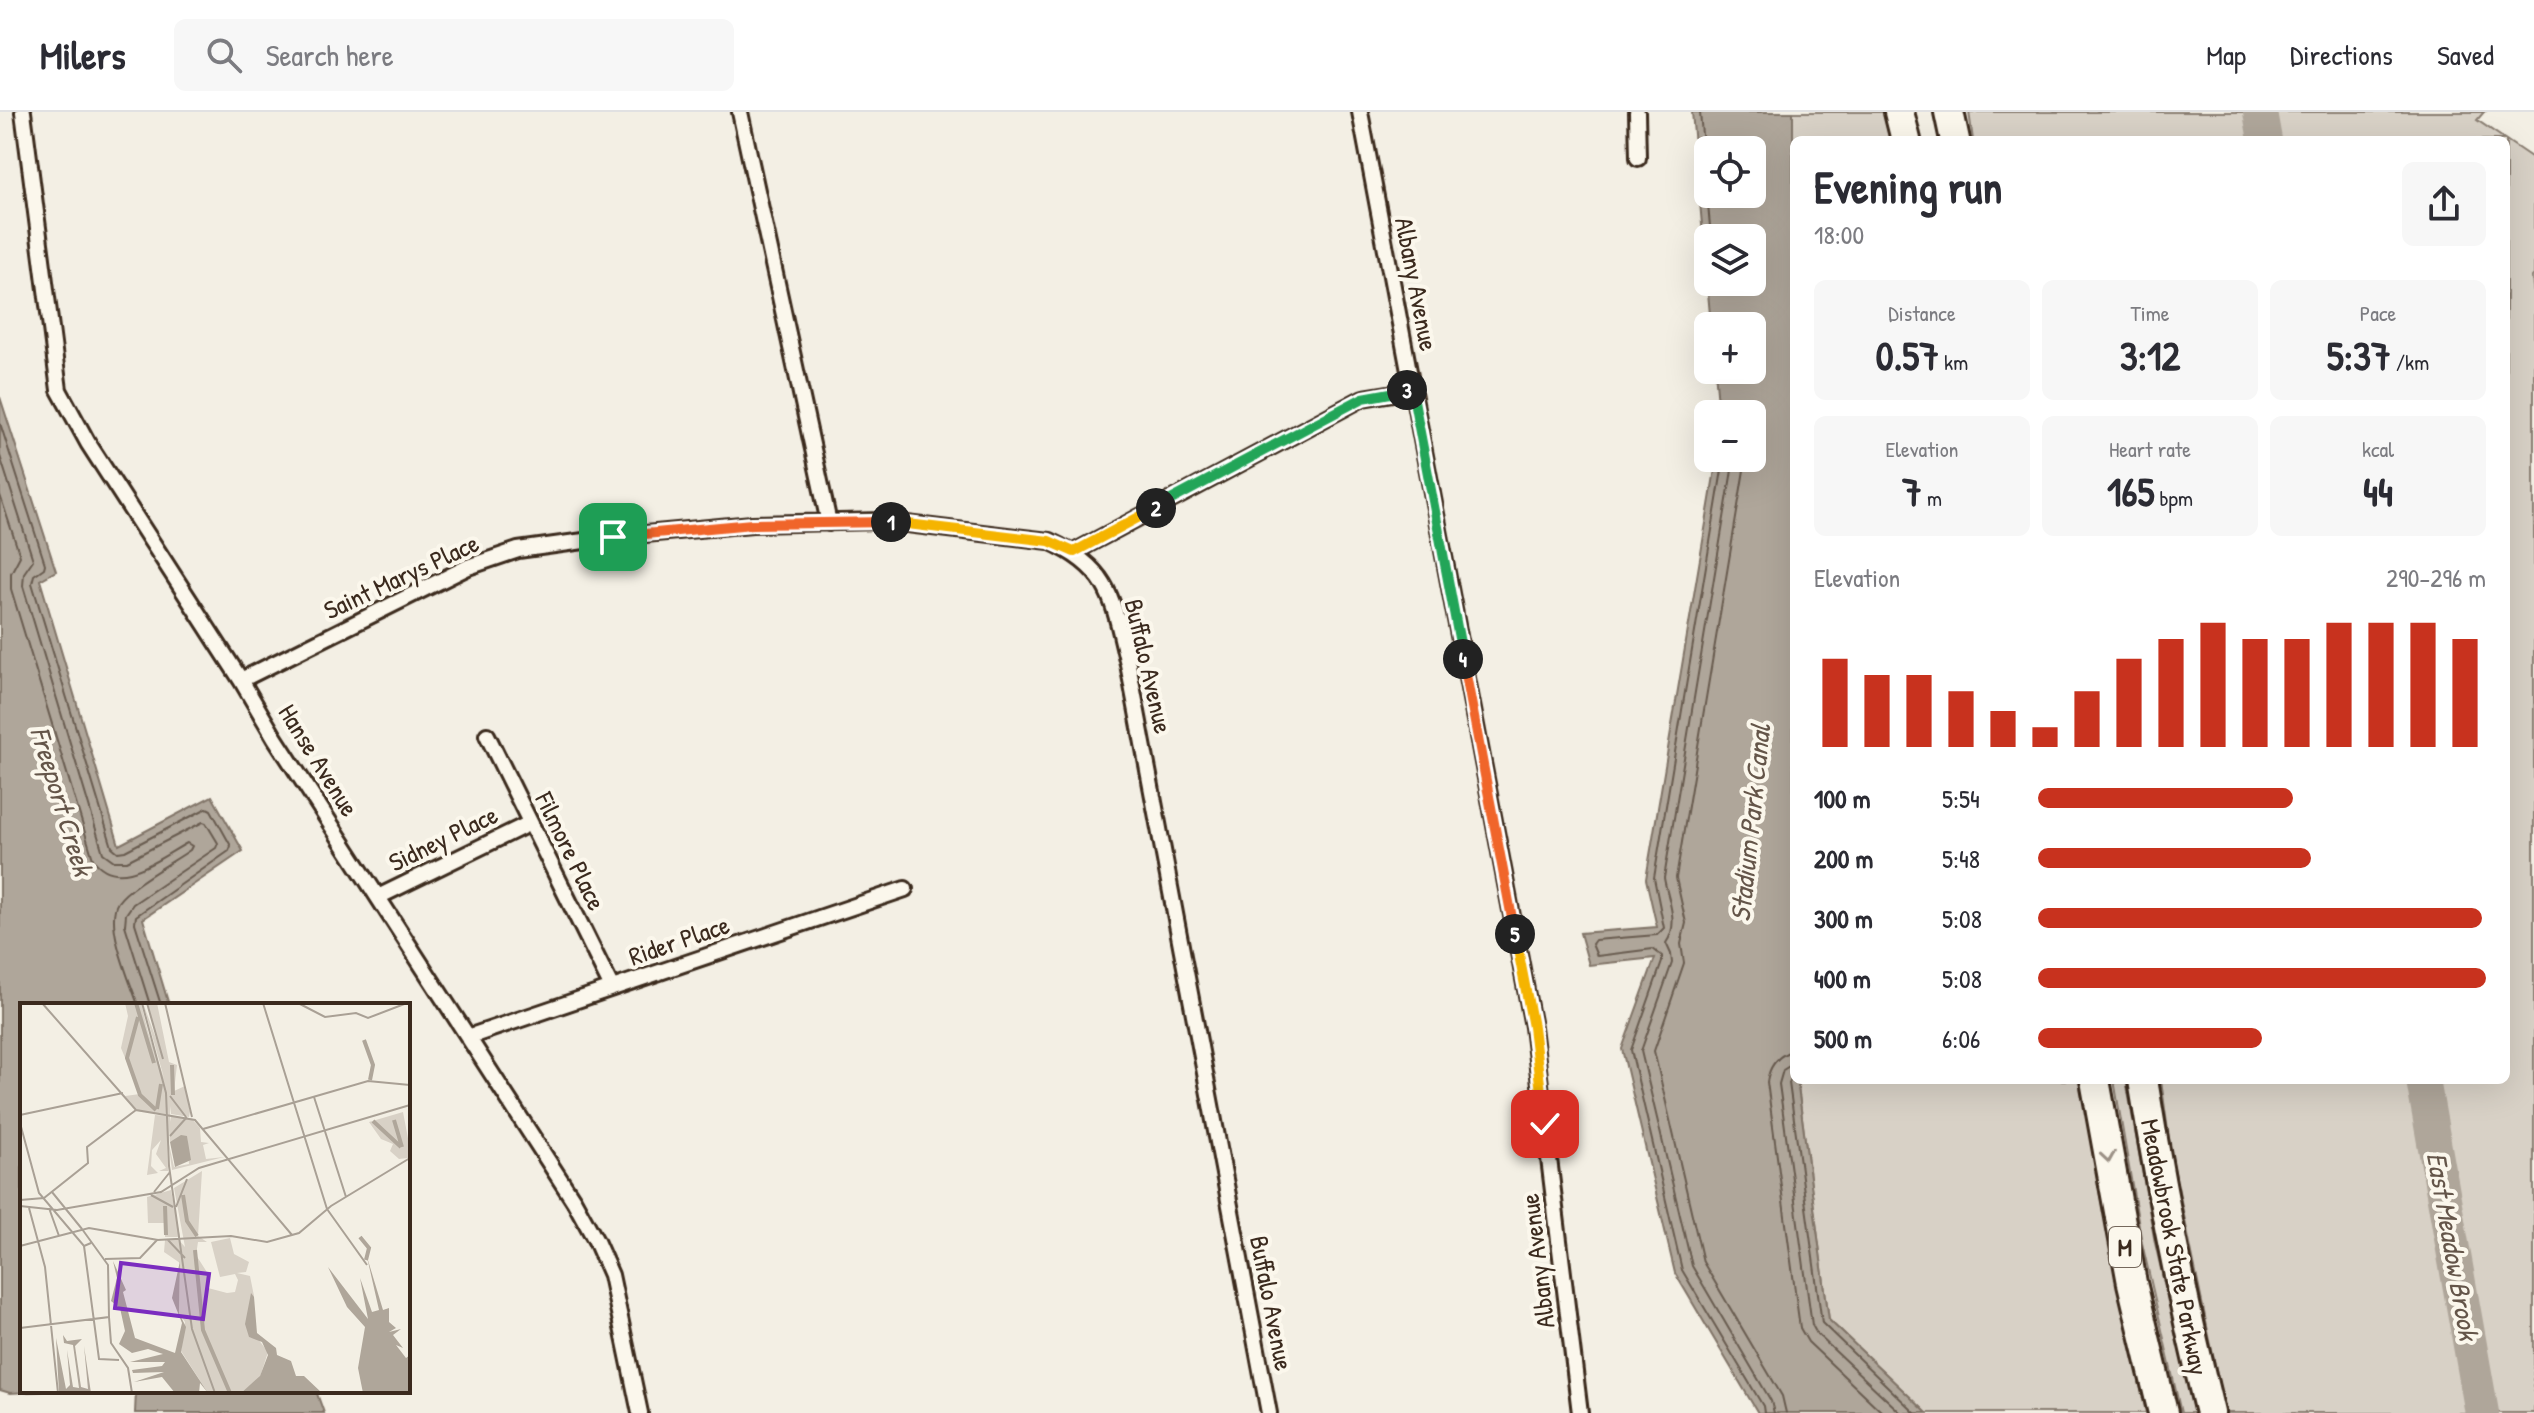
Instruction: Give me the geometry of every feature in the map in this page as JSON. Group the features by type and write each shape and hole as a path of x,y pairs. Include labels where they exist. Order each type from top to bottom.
{"highway":[{"path":"1899,112 1905,136"},
{"path":"1949,112 1954,136"},
{"name":"Meadowbrook State Parkway","path":"2096,1084 2132,1283 2163,1413"},
{"name":"Meadowbrook State Parkway","path":"2144,1084 2162,1197 2210,1413"}],"street":[{"name":"Hanse Avenue","path":"23,112 59,390 88,443 275,738 574,1201 611,1275 640,1413"},
{"path":"740,112 829,523"},
{"name":"Albany Avenue","path":"1360,112 1533,1027 1580,1413"},
{"path":"1637,112 1638,158"},
{"path":"1074,552 1363,398 1412,390"},
{"name":"Buffalo Avenue","path":"829,523 882,521 1049,541 1074,552 1089,565 1114,603 1269,1413"},
{"name":"Saint Marys Place","path":"241,680 468,567 518,550 613,537 752,524 829,523"},
{"name":"Filmore Place","path":"487,735 612,988"},
{"name":"Sidney Place","path":"378,897 530,823"},
{"name":"Rider Place","path":"468,1037 905,889"}],"shaded area":[{"path":"1793,112 1885,112 1891,136 1792,136"},
{"path":"1969,112 2484,112 2477,120 2500,136 1972,136"},
{"path":"2510,143 2534,159 2534,1413 2225,1413 2171,1153 2162,1084 2510,1084"},
{"path":"1798,1084 2084,1084 2099,1191 2146,1413 1927,1413 1829,1320"},
{"path":"2115,1084 2127,1084 2155,1243 2194,1413 2181,1413 2142,1243"}],"water":[{"name":"Stadium Park Canal","path":"1692,112 1793,112 1793,136 1790,136 1790,1084 1798,1084 1829,1320 1927,1413 1758,1413 1675,1273 1622,1049 1655,958 1589,965 1580,933 1657,927 1646,879 1715,472 1766,472 1766,400 1718,400 1716,384 1766,384 1766,312 1710,312 1708,296 1766,296 1766,224 1702,224 1701,208 1766,208 1766,136 1694,136"},
{"name":"Freeport Creek","path":"0,397 56,571 40,580 119,845 212,796 243,851 143,919 168,1003 20,1003 20,1392 0,1390"},
{"path":"136,1393 317,1393 324,1413 135,1413"}],"waterway":[{"name":"East Meadow Brook","path":"2260,112 2264,136"},
{"name":"East Meadow Brook","path":"2424,1084 2482,1413"}],"route":[{"path":"613,537 752,524 882,521 1049,541 1074,552 1363,398 1412,390 1533,1027 1545,1124"}]}
